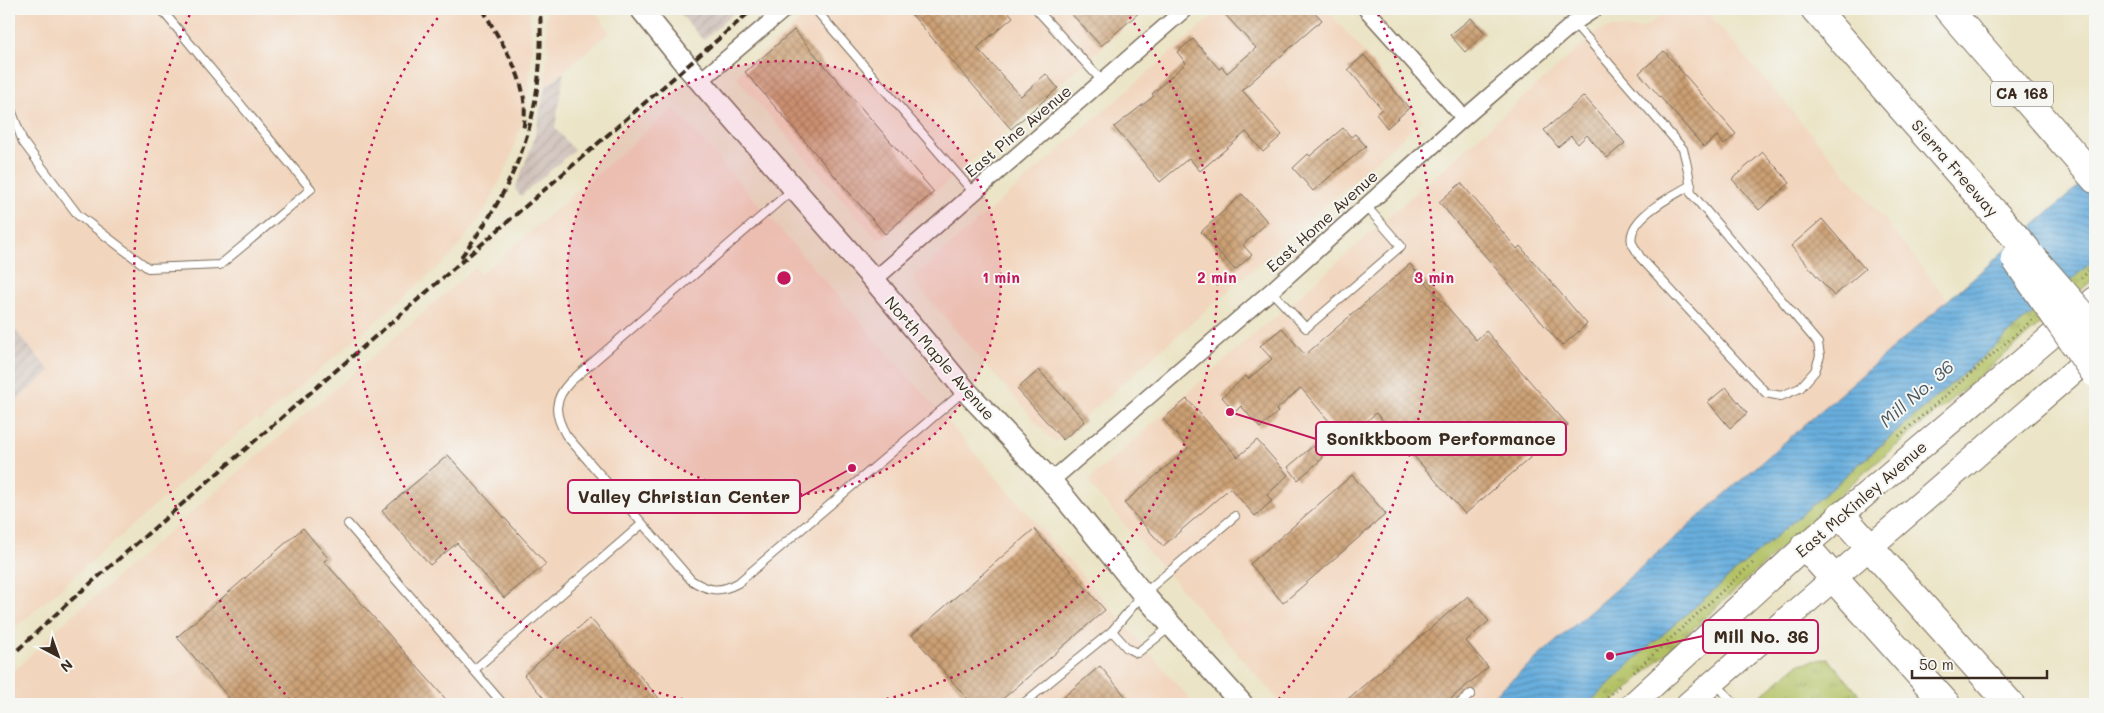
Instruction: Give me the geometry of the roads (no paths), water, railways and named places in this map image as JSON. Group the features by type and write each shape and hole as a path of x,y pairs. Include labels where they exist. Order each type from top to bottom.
{"highway":[{"name":"Sierra Freeway","path":"1815,9 1944,155 2021,254 2095,329"},
{"name":"CA 168","path":"1948,9 2095,179"},
{"path":"1973,37 2095,156"},
{"path":"2021,254 2095,373"},
{"path":"1841,515 2010,704"},
{"path":"1805,546 1946,704"}],"main road":[{"name":"East McKinley Avenue","path":"1633,704 1805,546 2095,300"},
{"path":"1688,704 2095,353"}],"street":[{"name":"North Maple Avenue","path":"641,9 700,80 874,280 965,390 1051,481 1171,626 1242,704"},
{"path":"700,80 785,9"},
{"name":"East Pine Avenue","path":"874,280 1185,9"},
{"path":"1366,9 1464,118"},
{"name":"East Home Avenue","path":"1051,481 1271,291 1464,118 1574,23 1595,9"}],"lane":[{"path":"9,104 23,142 78,215 148,268 220,265 311,189 161,9"},
{"path":"815,9 973,192"},
{"path":"1038,9 1103,82"},
{"path":"1574,23 1682,149 1690,174 1691,185 1691,194 1818,343 1820,356 1815,371 1800,388 1781,396 1766,393 1640,257 1632,243 1632,234 1638,223 1660,201 1691,185"},
{"path":"794,189 562,391 556,412 560,425 566,435 691,580 713,590 726,589 738,583 965,390"},
{"path":"1271,291 1306,328 1401,246 1366,206"},
{"path":"1024,703 1112,631 1144,594 1235,516"},
{"path":"348,524 503,704"},
{"path":"474,670 642,524"},
{"path":"1112,631 1127,648 1137,653 1171,626"},
{"path":"1714,682 1734,704"},
{"path":"1459,704 1471,694"}],"water":[{"path":"2095,172 2095,259 1637,657 1588,704 1484,704"}],"railway":[{"path":"483,9 520,81 524,96 523,131"},
{"path":"461,257 500,199 525,141 533,110 538,78 541,45 540,9"},
{"path":"9,658 69,602 753,9"}],"place":[{"name":"Sonikkboom Performance","path":"1230,412"},
{"name":"Valley Christian Center","path":"852,468"},
{"name":"Mill No. 36","path":"1610,656"}]}
